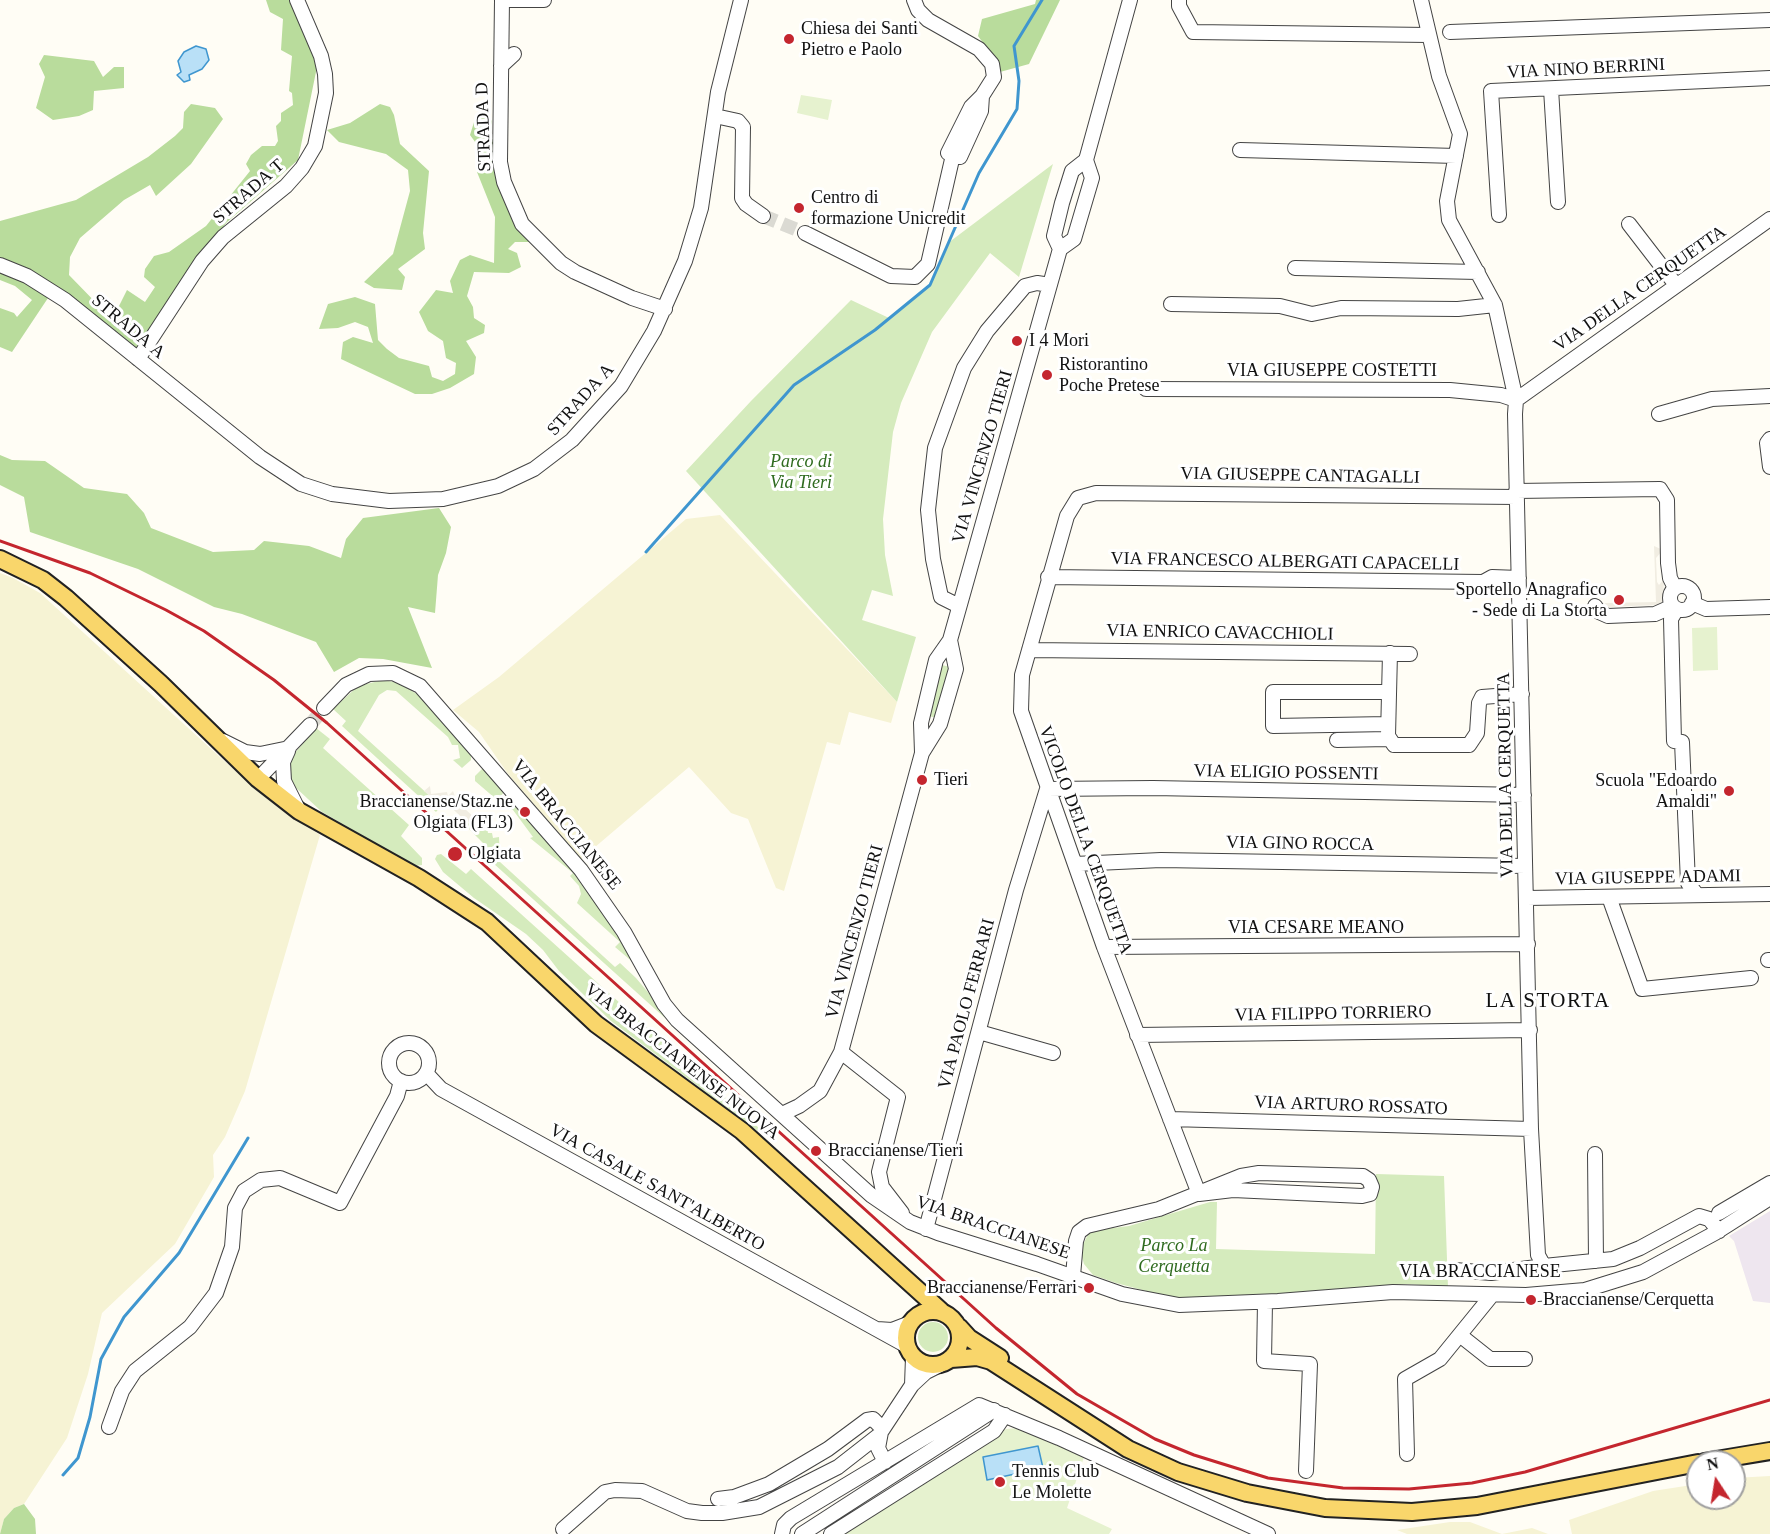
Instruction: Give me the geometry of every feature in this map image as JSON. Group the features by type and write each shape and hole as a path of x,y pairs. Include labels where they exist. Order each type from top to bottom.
{"main road":[{"path":"0,559 34,575 66,598 258,779 299,811"},
{"name":"VIA BRACCIANENSE NUOVA","path":"299,811 419,878 487,922 596,1024 742,1131 941,1311"},
{"path":"909,1283 916,1300 912,1321 906,1334 910,1351 923,1363 972,1357 991,1361 1128,1449 1178,1472 1247,1493 1343,1510 1412,1512 1477,1506 1686,1465"},
{"path":"912,1321 923,1312 941,1311 951,1317 969,1338 996,1354 1052,1400"},
{"path":"945,1362 960,1344 958,1327"},
{"path":"1746,1455 1770,1451"}],"street":[{"name":"STRADA T","path":"138,359 202,261 223,237 286,186 302,168 315,146 326,93 325,74 321,56 297,0"},
{"name":"STRADA D","path":"544,0 502,0 500,162 504,182 522,224 561,263 575,272 632,298 665,309"},
{"name":"STRADA A","path":"0,265 50,290 260,458 301,484 332,494 372,501 434,500 498,486 534,469 560,451 621,386 644,351 685,261 701,208 731,30 741,0"},
{"path":"805,233 891,276 915,277 928,264 953,155 948,153 971,107 982,96 993,77 988,57 979,49 928,20 918,10 914,0"},
{"path":"1086,160 1092,178 1075,237 1060,249 1054,236 1071,173 1086,160 1130,0"},
{"path":"1179,0 1179,6 1193,32 1428,35"},
{"path":"1421,0 1439,76 1459,127 1460,142 1447,201 1449,220 1495,305 1516,400"},
{"path":"1450,32 1770,20"},
{"path":"501,66 514,54"},
{"name":"VIA NINO BERRINI","path":"1499,215 1491,91 1770,78"},
{"path":"1551,89 1558,202"},
{"path":"715,116 738,121 743,127 742,198 746,204 763,216"},
{"path":"1239,150 1456,156"},
{"path":"1071,173 1092,178"},
{"name":"VIA DELLA CERQUETTA","path":"1544,1266 1537,1252 1531,1129 1516,400 1770,219"},
{"path":"1629,224 1676,285"},
{"path":"1055,231 1075,237"},
{"name":"VIA VINCENZO TIERI","path":"782,1114 799,1106 819,1090 840,1052 922,753 923,715 936,660 950,640 1060,249"},
{"path":"1295,268 1478,272"},
{"path":"959,606 941,597 933,559 928,510 935,448 964,368 987,331 1025,286 1036,283 1050,285"},
{"path":"1171,304 1280,306 1312,314 1341,308 1458,309 1495,305"},
{"name":"VIA GIUSEPPE COSTETTI","path":"1146,388 1450,390 1501,394 1516,400"},
{"path":"1659,414 1712,399 1770,396"},
{"path":"1770,439 1767,443 1770,467"},
{"name":"VIA GIUSEPPE CANTAGALLI","path":"1083,495 1222,492 1517,494 1660,489 1665,492 1667,500 1668,563 1670,578 1676,588"},
{"name":"VICOLO DELLA CERQUETTA","path":"1083,495 1074,503 1067,516 1048,577 1022,675 1020,704 1047,789 1104,947 1199,1194"},
{"name":"VIA FRANCESCO ALBERGATI CAPACELLI","path":"1048,577 1483,582 1492,577 1519,578"},
{"path":"1595,606 1599,612 1608,616 1655,614 1675,607 1686,609 1692,603 1693,596 1690,590 1683,586 1676,588 1670,598 1675,607 1671,619 1674,741 1682,742 1688,883 1697,895"},
{"path":"1692,603 1706,609 1770,608"},
{"name":"VIA VINCENZO TIERI","path":"922,753 940,723 956,669 950,640"},
{"name":"VIA ENRICO CAVACCHIOLI","path":"1029,650 1410,654"},
{"path":"1388,739 1390,653"},
{"path":"936,660 948,661 956,669"},
{"name":"VIA BRACCIANESE","path":"324,708 346,685 369,674 393,673 420,686 581,870 620,925 670,1012 872,1196 910,1222 926,1229 1122,1294 1154,1302 1202,1306 1394,1292 1492,1295 1575,1291 1616,1282 1656,1266 1724,1228 1770,1198"},
{"path":"1388,724 1273,726 1273,692 1389,692"},
{"path":"1337,740 1388,739 1397,745 1466,746 1476,737 1479,703 1482,697 1522,694"},
{"path":"923,715 929,721 940,723"},
{"path":"258,779 310,724"},
{"path":"218,739 245,752 260,754 289,748"},
{"path":"289,748 283,772 299,811"},
{"name":"VIA ELIGIO POSSENTI","path":"1047,789 1165,788 1524,795"},
{"name":"VIA PAOLO FERRARI","path":"926,1229 1016,890 1047,789"},
{"name":"VIA GINO ROCCA","path":"1075,864 1161,860 1525,866"},
{"name":"VIA GIUSEPPE ADAMI","path":"1527,898 1770,894"},
{"path":"1609,897 1642,989 1751,978"},
{"name":"VIA CESARE MEANO","path":"1104,947 1527,944"},
{"name":"VIA FILIPPO TORRIERO","path":"1137,1035 1530,1029"},
{"path":"979,1032 1053,1053"},
{"path":"403,1043 417,1044 423,1048 429,1060 426,1073 418,1081 401,1081 391,1072 389,1065 392,1052 403,1043"},
{"path":"840,1052 898,1097 879,1178 885,1192 910,1222"},
{"name":"VIA CASALE SANT'ALBERTO","path":"426,1073 441,1089 875,1329 910,1351"},
{"path":"109,1427 122,1391 135,1371 190,1328 216,1293 229,1257 235,1208 242,1194 258,1181 277,1177 290,1180 340,1203 397,1096 401,1081"},
{"name":"VIA ARTURO ROSSATO","path":"1170,1119 1531,1129"},
{"path":"1595,1154 1596,1261"},
{"path":"1073,1276 1076,1241 1079,1233 1087,1226 1145,1213 1199,1194 1233,1178 1259,1173 1363,1176 1370,1180 1372,1187 1370,1194 1362,1196 1233,1190 1199,1194"},
{"path":"1455,1270 1491,1273 1620,1257 1692,1218 1714,1216 1770,1183"},
{"path":"1714,1216 1724,1228"},
{"path":"1407,1454 1405,1379 1440,1359 1492,1295"},
{"path":"1265,1302 1264,1361 1310,1364 1306,1471"},
{"path":"875,1329 892,1330 912,1321"},
{"path":"1461,1336 1490,1359 1526,1359"},
{"path":"910,1351 912,1385"},
{"path":"563,1529 605,1492 615,1490 642,1491 687,1511 702,1513 722,1513 759,1507 838,1467 881,1432 912,1385 926,1372 945,1362"},
{"path":"811,1532 970,1418 979,1405 1268,1534"},
{"path":"989,1434 999,1413"},
{"path":"970,1418 989,1434"},
{"path":"782,1534 784,1525 791,1518 885,1462 970,1418"},
{"path":"718,1499 734,1497 769,1484 828,1449 867,1420 873,1419 881,1432 878,1448 885,1462"},
{"path":"831,1534 989,1434 1021,1422"}],"shaded area":[{"path":"720,515 897,702 891,723 849,712 840,745 827,742 784,891 776,888 748,819 731,813 689,767 581,859 508,774 479,732 453,710 499,677 686,519"},
{"path":"1654,546 1663,550 1656,558 1659,585 1664,579 1663,602 1657,605 1606,607 1605,603 1656,602"},
{"path":"0,573 40,593 254,788 320,835 245,1091 225,1137 213,1155 214,1177 175,1244 102,1313 88,1374 67,1438 24,1504 14,1508 4,1519 0,1534"},
{"path":"430,786 431,794 447,792 448,796 453,791 457,802 474,817 468,823 445,802 441,806 424,791"},
{"path":"1770,1211 1770,1303 1753,1301 1734,1241 1729,1236"},
{"path":"1770,1476 1770,1534 1572,1534 1569,1520 1653,1491 1686,1486 1686,1510 1746,1510 1746,1477"},
{"path":"1450,1522 1470,1522 1502,1534 1407,1534 1397,1530"},
{"path":"1532,1528 1548,1534 1502,1534"}],"green space":[{"path":"266,0 292,0 318,62 298,160 226,223 134,351 54,289 12,352 0,347 0,308 14,313 17,317 32,300 15,286 0,280 0,221 76,200 148,157 175,136 183,128 184,112 191,104 215,108 223,119 191,164 156,196 150,185 124,200 80,238 70,257 69,275 105,312 116,312 127,290 145,302 155,287 144,277 145,269 154,256 169,252 206,226 250,171 246,164 251,155 262,146 275,146 278,141 276,126 281,121 281,113 293,105 292,93 289,91 292,56 281,50 283,19 270,12"},
{"path":"1036,0 1060,0 1029,64 1000,72 995,59 978,36 982,19 1035,4"},
{"path":"44,55 94,61 103,77 114,67 124,67 124,88 94,91 93,110 79,116 53,120 36,108 45,77 39,64"},
{"path":"801,95 832,100 828,120 797,113"},
{"path":"380,104 390,107 394,115 400,144 429,171 423,233 425,249 398,269 405,277 402,290 374,288 364,282 393,254 410,191 408,170 386,154 339,142 327,130 350,123"},
{"path":"485,113 492,121 491,134 513,221 531,242 515,242 508,249 517,253 521,267 509,273 474,272 467,296 473,307 474,318 485,325 484,333 466,341 476,357 474,374 450,388 432,394 415,394 341,359 343,342 353,337 373,343 368,327 355,322 338,328 319,329 328,304 355,297 375,304 378,340 387,349 399,358 429,366 432,377 443,381 455,374 456,363 446,358 443,341 428,331 419,312 436,290 453,293 450,281 460,260 470,255 494,263 495,217 477,172 481,150 470,135 475,119"},
{"name":"Parco di Via Tieri","path":"1053,164 1019,277 990,253 932,332 901,403 893,432 883,519 885,555 893,596 872,590 862,620 916,637 897,702 686,471 751,401 851,300 889,318 930,285 948,243"},
{"path":"0,455 12,460 45,461 84,488 127,494 144,513 151,528 213,552 254,550 264,541 309,546 341,558 346,539 363,518 439,508 451,527 446,553 438,575 435,613 408,607 432,668 383,659 359,658 334,672 316,642 242,614 214,607 138,569 30,532 24,497 0,485"},
{"path":"1717,627 1718,670 1693,671 1692,628"},
{"path":"942,665 950,667 936,717 932,717 929,715"},
{"path":"383,680 399,683 420,696 471,755 471,760 462,768 453,760 460,758 458,745 452,745 448,737 396,691 387,690 379,695 358,731 441,806 436,812 342,726 346,721 333,709 358,686"},
{"path":"316,728 330,739 323,748 409,825 401,836 422,858 422,865 415,866 322,812 290,781 289,760"},
{"path":"483,768 505,791 499,798 496,799 475,781 475,776"},
{"path":"513,801 577,871 611,919 635,964 615,947 620,942 577,903 581,894 579,886 570,876 573,873 530,838 533,837 513,810 508,810 508,804"},
{"path":"474,817 486,823 488,833 492,833 493,838 499,837 500,862 615,967 620,963 636,978 652,997 665,1018 483,854 488,848 466,826"},
{"path":"441,854 466,874 471,869 760,1129 758,1131 611,1021 559,971 543,950 526,934 474,898 443,872 435,859"},
{"name":"Parco La Cerquetta","path":"1376,1174 1444,1176 1448,1287 1407,1284 1184,1301 1093,1275 1084,1264 1080,1250 1090,1231 1129,1226 1210,1202 1217,1202 1216,1249 1375,1254"},
{"path":"933,1322 944,1326 948,1337 944,1348 933,1352 922,1348 918,1337 922,1326"},
{"name":"Tennis Club Le Molette","path":"1018,1428 1084,1457 1067,1508 1112,1529 1109,1534 845,1534 1006,1429"},
{"path":"24,1504 35,1519 36,1534 0,1534 4,1519 14,1508"}],"water":[{"path":"196,46 206,49 209,60 202,69 189,75 190,80 184,82 177,75 181,72 178,61 184,52"},
{"path":"1038,1446 1043,1468 987,1480 983,1457"}],"waterway":[{"path":"646,552 794,385 875,330 930,285 979,173 1017,109 1019,81 1014,46 1042,0"},
{"path":"63,1475 78,1458 90,1417 101,1359 124,1317 179,1253 248,1138"}],"tunnel":[{"path":"763,216 805,233"},
{"path":"310,725 324,708"}],"railway":[{"path":"0,541 90,573 166,610 204,631 274,680 327,723 996,1328 1077,1394 1155,1439 1194,1455 1268,1478 1343,1488 1409,1489 1472,1483 1525,1472 1770,1400"}],"place":[{"name":"Chiesa dei Santi Pietro e Paolo","path":"789,39"},
{"name":"Centro di formazione Unicredit","path":"799,208"},
{"name":"I 4 Mori","path":"1017,341"},
{"name":"Ristorantino Poche Pretese","path":"1047,375"},
{"name":"Sportello Anagrafico - Sede di La Storta","path":"1619,600"},
{"name":"Tieri","path":"922,780"},
{"name":"Scuola \"Edoardo Amaldi\"","path":"1729,791"},
{"name":"Braccianense/Staz.ne Olgiata (FL3)","path":"525,812"},
{"name":"Olgiata","path":"455,854"},
{"name":"Braccianense/Tieri","path":"816,1151"},
{"name":"Braccianense/Ferrari","path":"1089,1288"},
{"name":"Braccianense/Cerquetta","path":"1531,1300"},
{"name":"Tennis Club Le Molette","path":"1000,1482"}],"district":[{"name":"LA STORTA","path":"1548,1001"}]}
